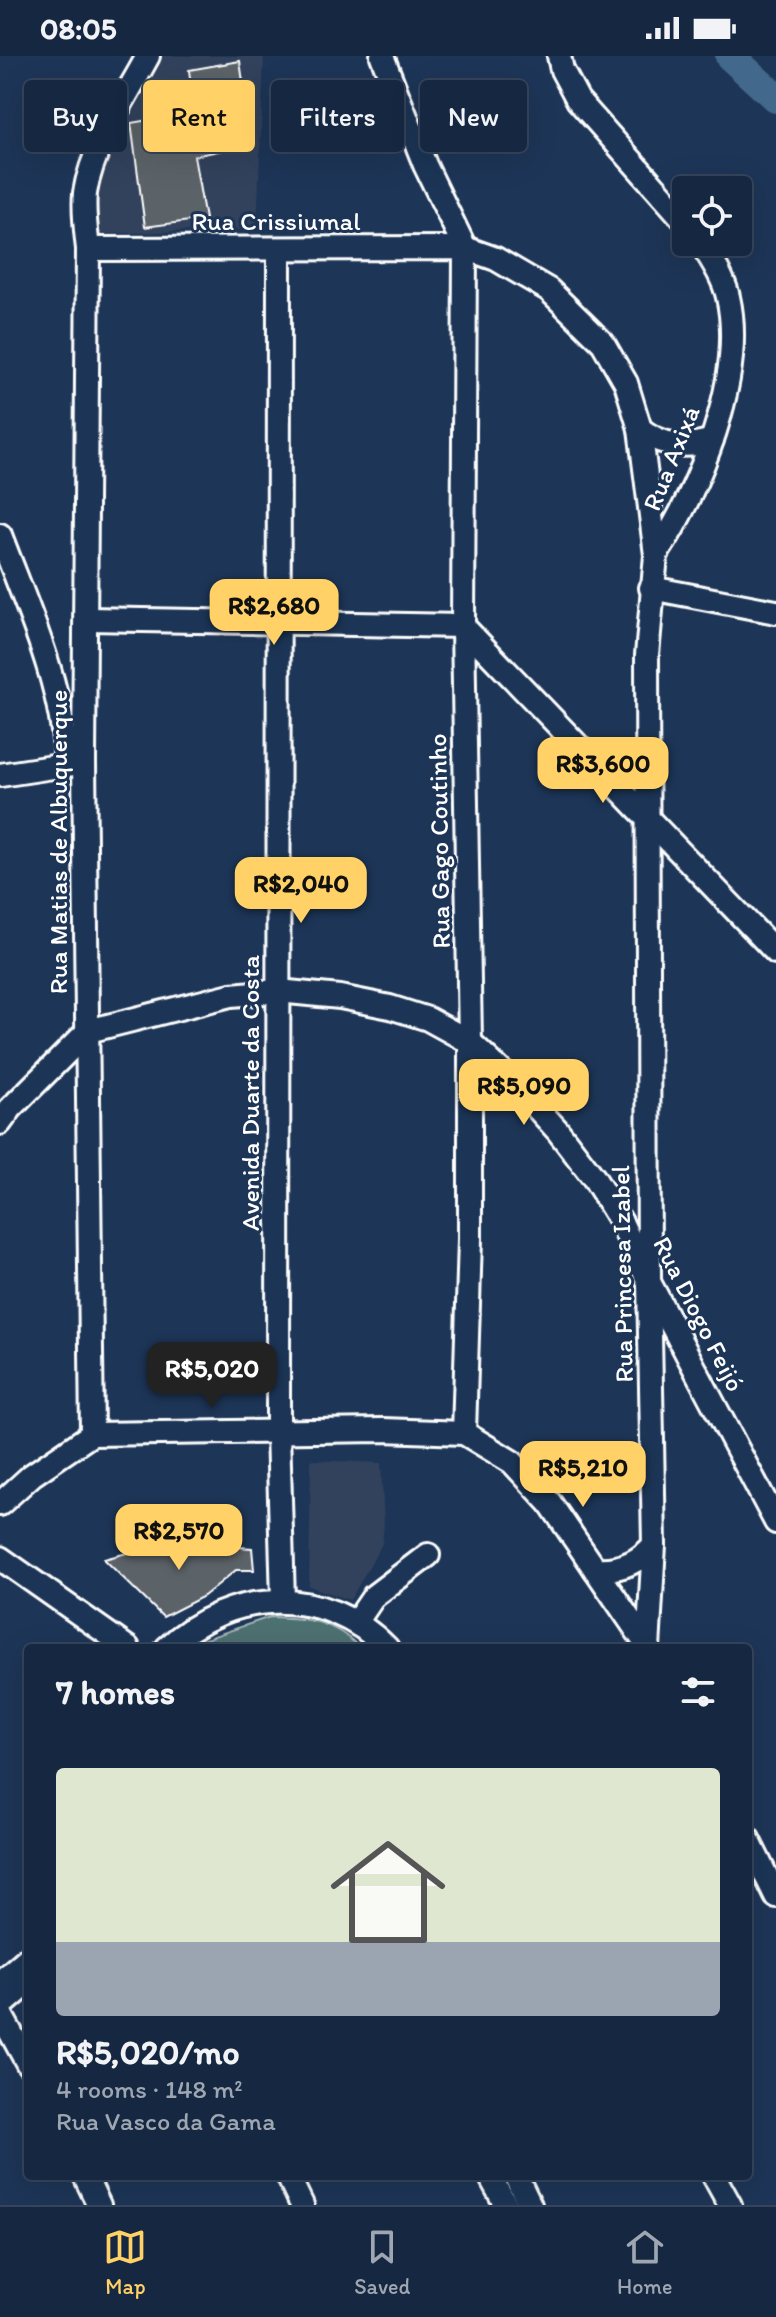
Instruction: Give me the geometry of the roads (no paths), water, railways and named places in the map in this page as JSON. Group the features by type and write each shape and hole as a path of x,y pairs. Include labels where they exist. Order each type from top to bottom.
{"street":[{"name":"Rua Matias de Albuquerque","path":"92,1434 88,1031 75,763 87,619 88,249 85,197 89,175 148,56"},
{"path":"382,56 425,165 465,248"},
{"path":"559,56 562,70 578,100 672,206"},
{"name":"Rua Crissiumal","path":"88,249 465,248"},
{"name":"Rua Princesa Izabel","path":"465,248 496,259 524,274 549,290 582,320 616,361 640,429 656,555 647,655 649,1282 654,1545 648,1644"},
{"name":"Rua Gago Coutinho","path":"464,1433 470,1239 463,626 465,248"},
{"name":"Avenida Duarte da Costa","path":"279,249 278,1432 283,1600"},
{"name":"Rua Axixá","path":"656,555 673,530 697,482 725,398 732,319 728,294 708,256"},
{"path":"640,429 664,443 681,446 712,440"},
{"path":"0,535 51,676 75,763 0,775"},
{"path":"651,588 776,612"},
{"path":"87,619 463,626 776,952"},
{"name":"Rua Diogo Feijó","path":"88,1031 231,995 278,991 340,997 390,1007 428,1019 470,1042 519,1088 558,1131 594,1178 621,1222 649,1282 776,1522"},
{"path":"0,1123 11,1108 88,1031"},
{"path":"0,1504 32,1475 92,1434 383,1430 464,1433 512,1462 531,1481 550,1503 647,1644"},
{"path":"595,1569 617,1569 627,1565 654,1545"},
{"path":"357,1621 374,1596 428,1555"},
{"path":"0,1558 122,1644"},
{"path":"171,1644 187,1629 232,1607 283,1600 330,1609 357,1621 383,1644"},
{"path":"752,1847 776,1896"},
{"path":"0,1982 24,1961"},
{"path":"24,1992 10,2023 24,2055"},
{"path":"87,2180 99,2205"},
{"path":"290,2180 302,2205"},
{"path":"492,2180 506,2205"},
{"path":"518,2180 530,2205"},
{"path":"716,2180 730,2205"}],"waterway":[{"path":"730,56 776,98"}]}
